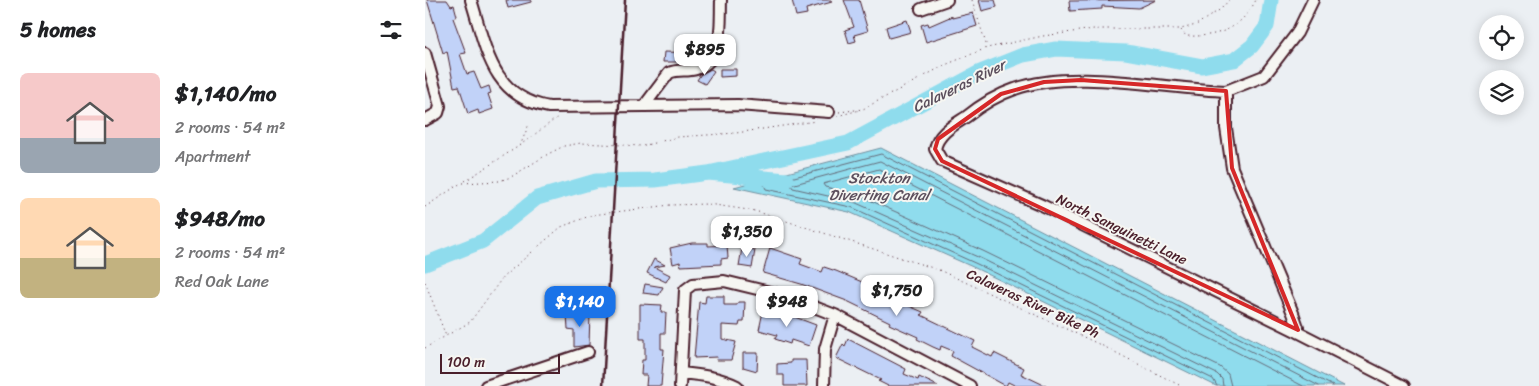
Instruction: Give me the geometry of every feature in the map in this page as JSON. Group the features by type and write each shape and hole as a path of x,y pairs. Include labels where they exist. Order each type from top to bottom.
{"street":[{"path":"471,0 495,71 509,89 532,103 549,107 738,105 830,115"},
{"path":"644,106 669,73 697,69 714,57 719,45 721,0"},
{"path":"921,9 947,0"},
{"path":"1298,331 1231,168 1226,128 1226,91 1264,76 1297,33 1313,0"},
{"path":"425,53 440,106 438,113 425,120"},
{"name":"North Sanguinetti Lane","path":"1226,91 1081,80 1037,83 1017,88 987,102 941,136 935,149 942,161 1044,206 1298,331 1404,386"},
{"path":"680,386 684,295 687,287 713,281 741,284 786,296 835,315 965,385"},
{"path":"824,386 825,349 835,315"},
{"path":"486,386 588,352"},
{"path":"681,373 707,376 737,386"}],"path":[{"path":"972,0 987,48"},
{"path":"830,115 863,109 945,65 987,48 1043,36 1094,28 1181,29 1196,25 1221,9 1229,0"},
{"path":"1181,29 1186,36 1206,37 1220,34 1246,16 1256,0"},
{"path":"425,207 519,146 570,107"},
{"path":"830,115 863,109"},
{"path":"463,183 499,181 511,177 564,146 581,143 642,146 678,136 736,133 817,121"},
{"path":"519,146 529,124"},
{"name":"Calaveras River Bike Ph","path":"425,348 470,322 503,277 561,227 593,215 670,204 708,204 755,211 939,270 1105,347 1181,386"},
{"path":"425,282 446,337"}],"highlighted area":[{"path":"1081,80 1226,91 1232,168 1298,330 942,161 935,149 938,139 1001,94 1044,82"}],"water":[{"name":"Stockton Diverting Canal","path":"881,148 1344,386 1216,386 975,268 849,212 734,187"}],"building":[{"path":"427,0 447,0 451,6 454,5 457,16 453,18 466,53 460,54 467,74 474,72 481,89 489,86 491,93 488,94 493,109 479,114 478,110 468,114 459,86 454,87 447,51 443,53"},
{"path":"506,0 531,0 531,2 508,8"},
{"path":"792,0 831,0 832,2 806,9 807,14 796,16"},
{"path":"844,0 859,0 868,31 854,35 856,41 849,43 845,30 854,27"},
{"path":"979,0 995,0 997,7 982,11"},
{"path":"1156,0 1139,8 1102,6 1102,9 1070,11 1069,1"},
{"path":"973,13 977,26 926,42 921,25 928,23 929,26 952,16 952,18"},
{"path":"907,20 911,32 889,38 886,27"},
{"path":"664,52 702,53 702,58 694,62 663,62"},
{"path":"711,69 714,71 705,84 697,80 701,74"},
{"path":"720,69 736,69 736,76 720,77"},
{"path":"692,243 708,243 708,246 727,245 728,258 721,259 721,264 681,266 680,262 673,264 670,248"},
{"path":"742,248 755,250 752,268 739,266"},
{"path":"770,248 802,259 800,264 822,272 824,267 874,287 871,294 892,302 893,299 923,312 921,315 975,341 972,347 992,357 994,353 1024,368 1021,374 1046,386 1016,386 1008,382 1006,386 951,356 953,351 941,346 940,350 933,347 917,339 918,337 889,324 890,322 847,301 801,284 763,273"},
{"path":"654,259 665,265 654,267 670,275 666,282 647,273"},
{"path":"645,284 663,287 659,295 643,293"},
{"path":"706,296 724,296 724,305 737,305 738,302 745,302 744,322 740,322 739,326 722,325 722,339 736,342 731,360 716,360 717,357 694,358 699,302 705,303"},
{"path":"640,304 662,305 661,312 666,312 665,333 661,333 661,349 664,349 661,386 646,386 647,375 641,375 642,360 645,360 645,339 640,339"},
{"path":"764,307 771,309 770,313 783,317 784,313 816,325 809,346 791,340 790,344 775,339 777,335 759,330"},
{"path":"567,314 590,314 589,345 574,347 574,330 568,329"},
{"path":"848,339 906,369 904,374 918,380 919,377 938,386 888,386 878,381 881,380 836,358 843,344 845,346"},
{"path":"743,353 758,353 757,371 743,367"},
{"path":"791,360 806,360 807,386 784,386 784,375 777,375 777,364 791,363"}],"waterway":[{"name":"Calaveras River","path":"708,173 848,143 978,73 1023,55 1056,49 1126,52 1202,66 1234,60 1252,46 1267,26 1271,0"},
{"name":"Calaveras River","path":"425,264 483,241 537,198 596,181 655,180 708,173 787,180"}],"railway":[{"path":"603,386 625,0"}]}
